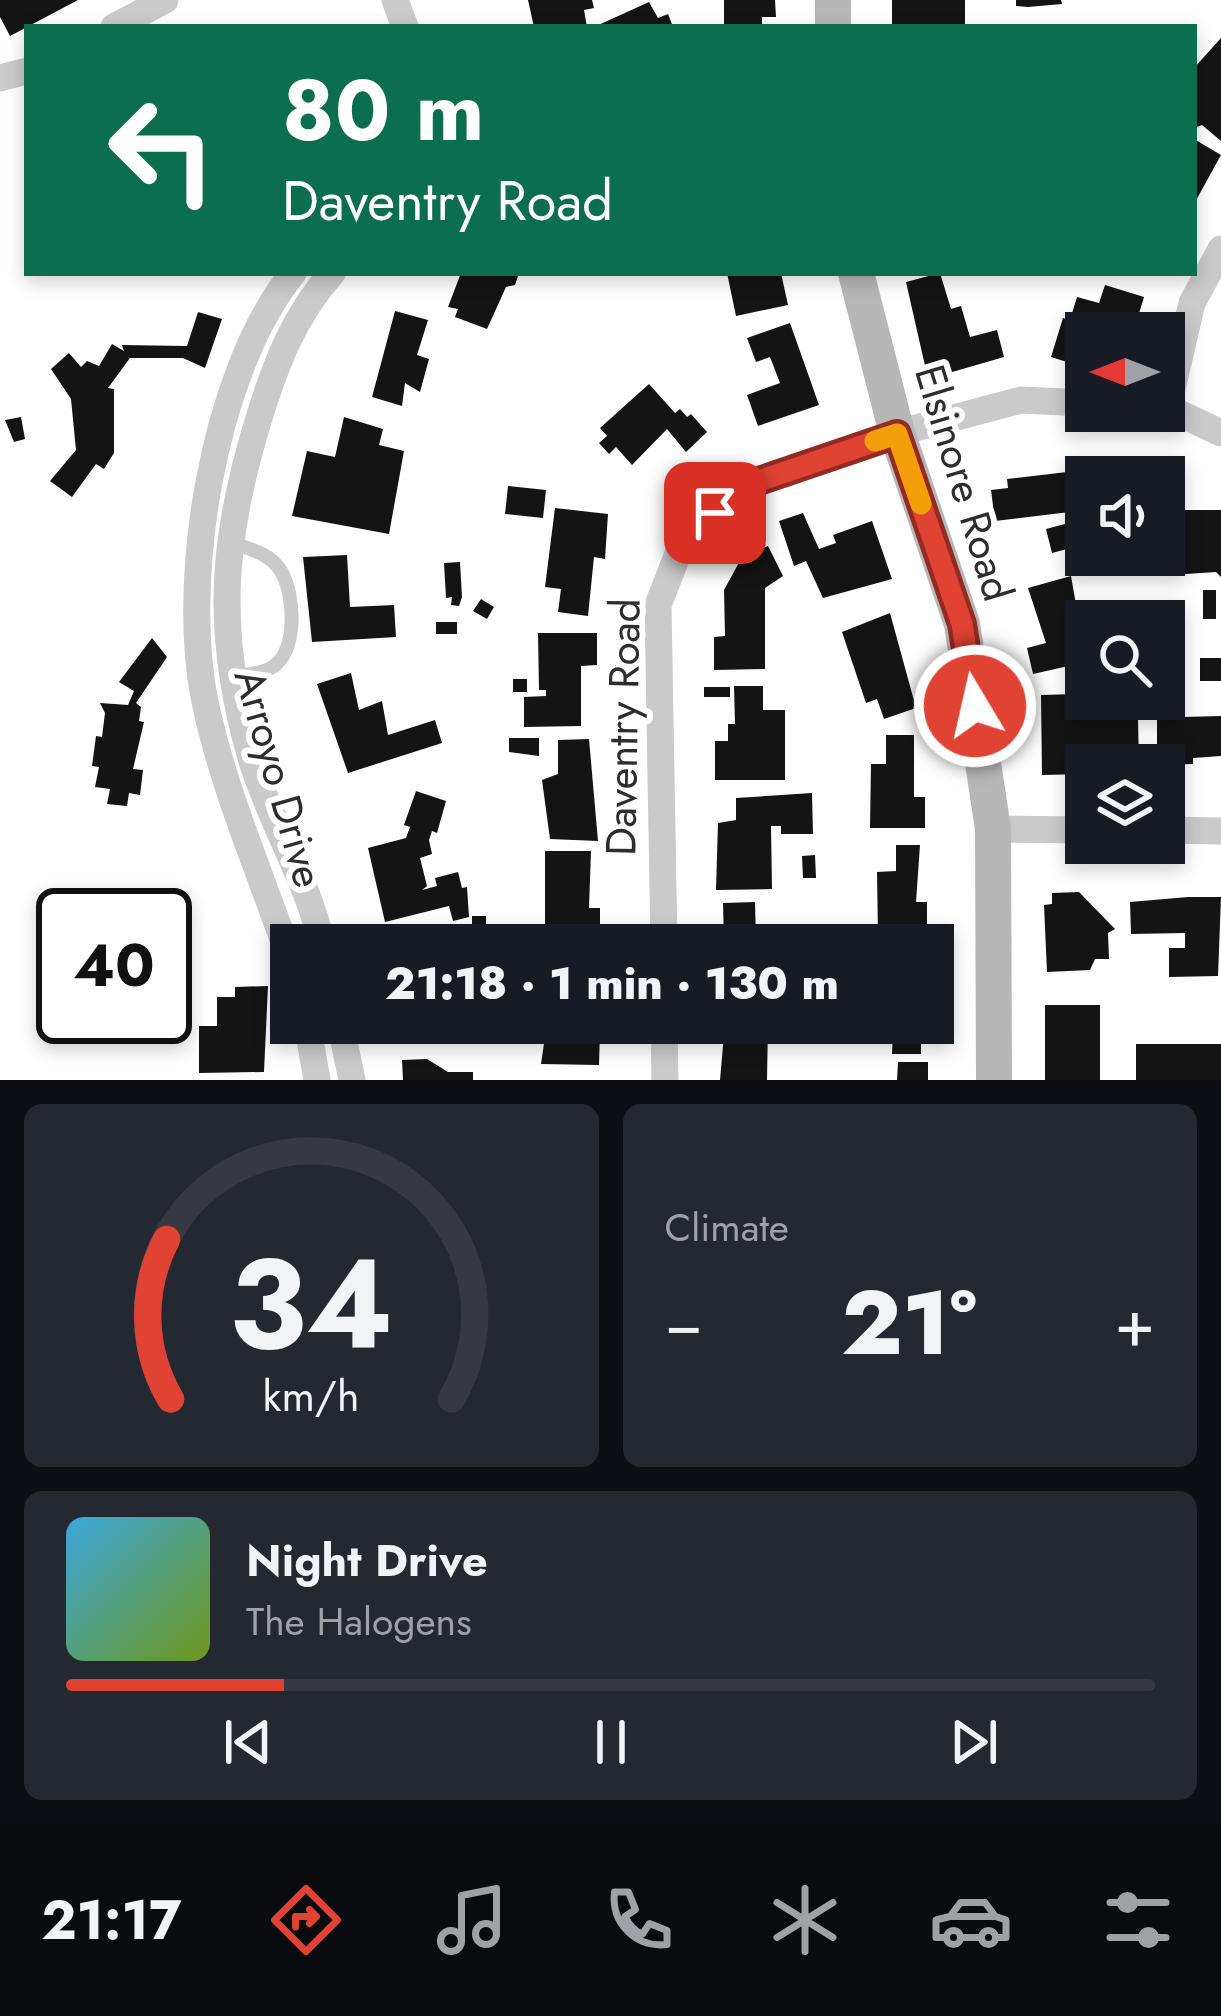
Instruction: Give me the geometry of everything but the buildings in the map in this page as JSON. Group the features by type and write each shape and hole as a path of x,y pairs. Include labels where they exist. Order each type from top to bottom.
{"street":[{"path":"120,24 165,0"},
{"path":"1185,331 1192,303 1221,249"},
{"name":"Arroyo Drive","path":"291,276 270,342 237,490 224,587 231,677 252,761 314,924"},
{"name":"Arroyo Drive","path":"278,924 206,710 197,627 202,533 221,435 270,342 329,276"},
{"name":"Elsinore Road","path":"857,276 897,434 962,624 993,829 994,1080"},
{"name":"Daventry Road","path":"664,924 658,605 682,542 747,485 897,434 1021,400 1065,402"},
{"path":"1185,415 1221,433"},
{"path":"993,829 1065,830"},
{"path":"1185,830 1221,831"},
{"path":"311,1044 317,1080"},
{"path":"344,1044 352,1080"},
{"path":"664,1044 665,1080"}],"lane":[{"path":"227,541 267,556 281,571 292,620 284,657 271,669 231,677"}],"slow traffic":[{"path":"875,441 897,434 921,504"}],"route":[{"path":"715,513 747,485 897,434 962,624 975,706"}]}
